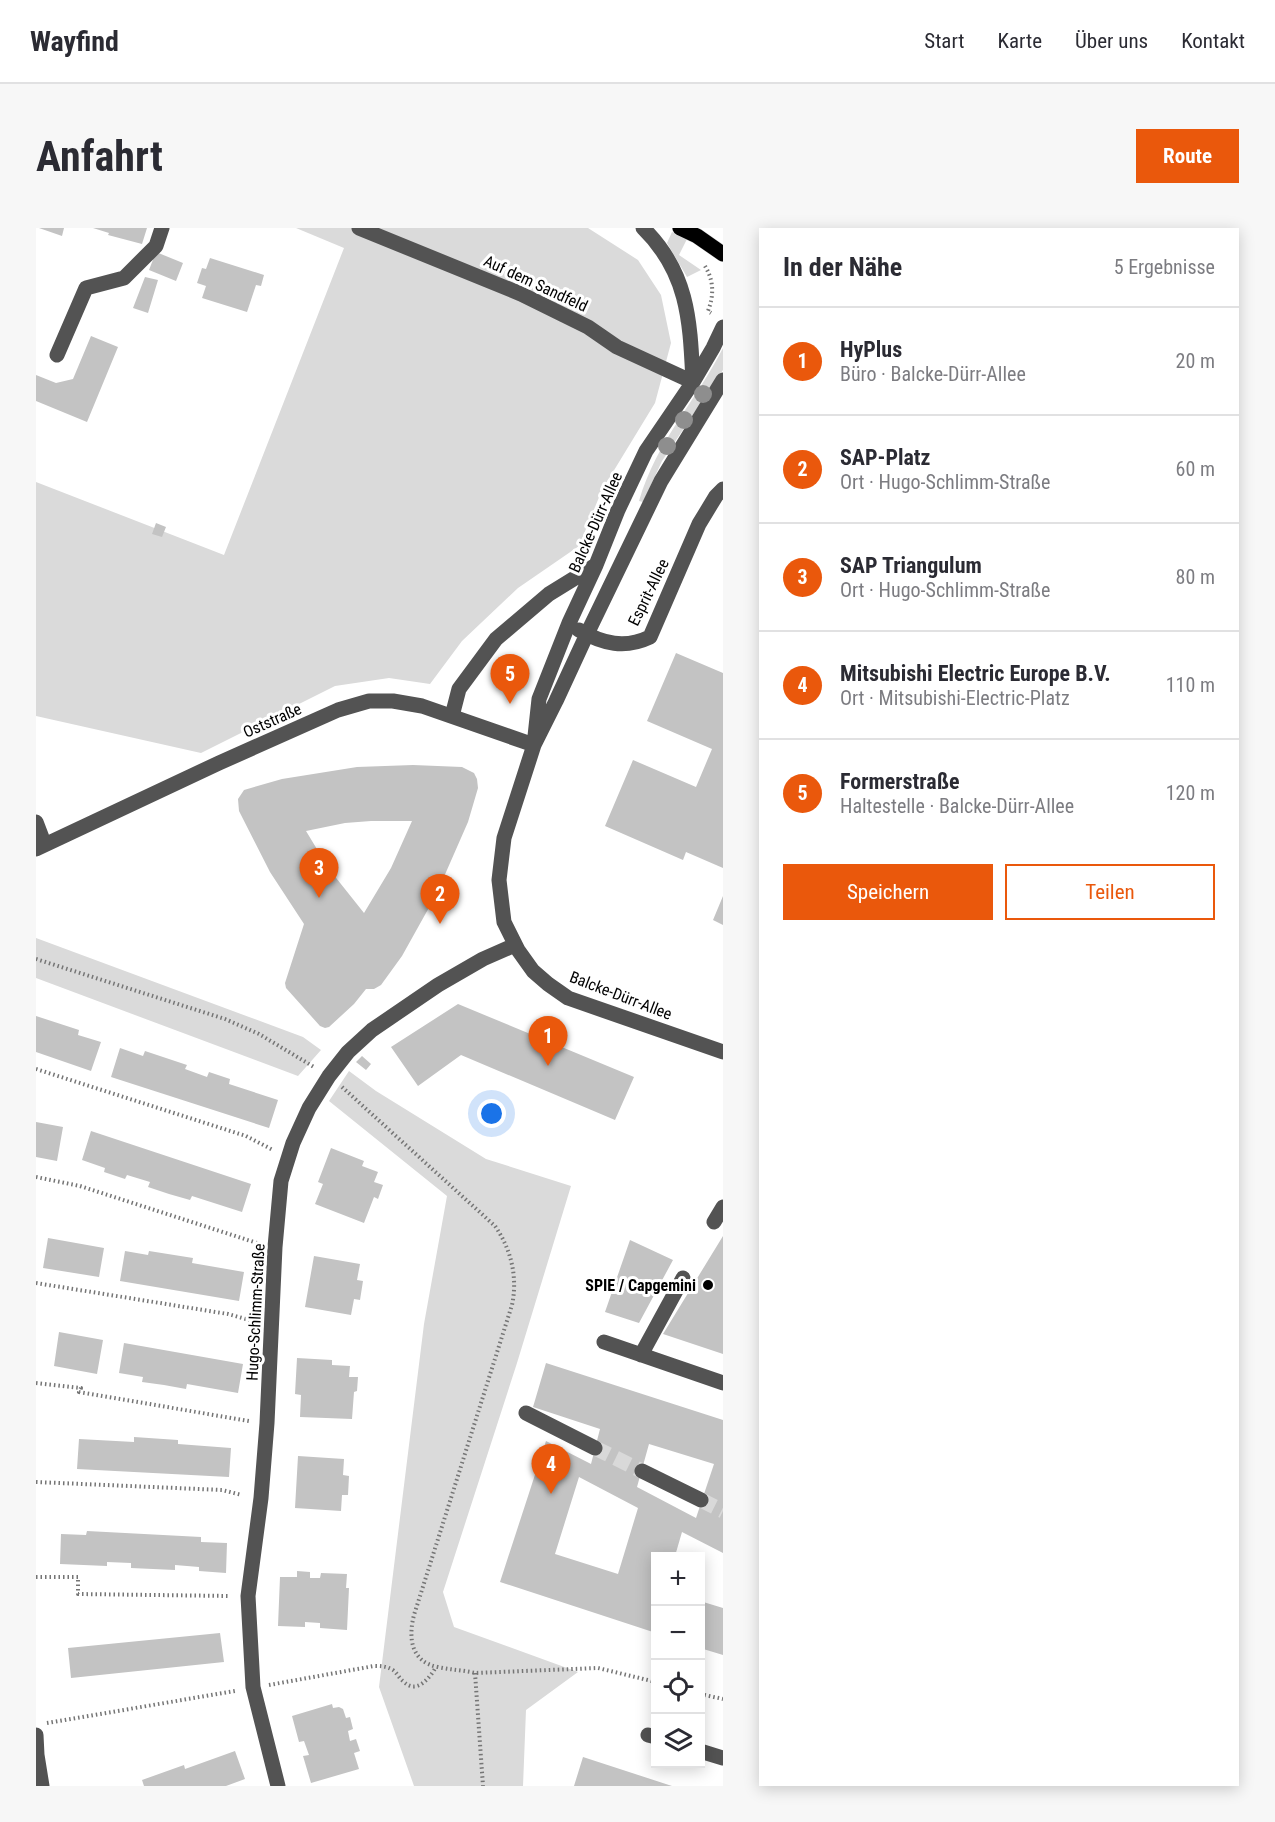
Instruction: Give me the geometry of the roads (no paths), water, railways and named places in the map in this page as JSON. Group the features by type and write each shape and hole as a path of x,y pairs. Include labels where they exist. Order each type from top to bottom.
{"main road":[{"path":"680,228 697,236 723,254"}],"street":[{"path":"57,356 86,288 124,278 156,246 162,228"},
{"name":"Auf dem Sandfeld","path":"359,228 521,294 588,327 617,347 693,382"},
{"path":"643,228 659,245 682,289 690,318 693,382"},
{"name":"Balcke-Dürr-Allee","path":"534,745 539,699 618,510 646,451 713,348 721,322"},
{"name":"Balcke-Dürr-Allee","path":"723,380 661,481 534,745 504,838 499,865 504,922 514,945 533,971 548,984 568,998 723,1052"},
{"name":"Esprit-Allee","path":"569,624 587,634 614,644 636,643 650,637 699,524 716,496 723,489"},
{"path":"452,716 459,689 496,639 549,594 596,565"},
{"name":"Oststraße","path":"40,846 338,710 369,701 393,701 422,706 534,745"},
{"path":"36,822 40,846"},
{"name":"Hugo-Schlimm-Straße","path":"278,1786 253,1688 248,1596 261,1498 267,1423 275,1247 281,1181 305,1117 329,1076 348,1052 372,1030 404,1008 472,965 514,945"},
{"path":"714,1222 723,1206"},
{"path":"641,1355 683,1278"},
{"path":"604,1342 723,1383"},
{"path":"526,1413 596,1448"},
{"path":"642,1471 701,1500"},
{"path":"36,1735 42,1786"},
{"path":"705,1753 723,1758"}],"tunnel":[{"path":"595,1448 642,1471"},
{"path":"701,1500 723,1511"}],"place":[{"name":"Formerstraße","path":"510,704"},
{"name":"SAP Triangulum","path":"319,898"},
{"name":"SAP-Platz","path":"440,924"},
{"name":"HyPlus","path":"548,1066"},
{"name":"SPIE / Capgemini","path":"708,1285"},
{"name":"Mitsubishi Electric Europe B.V.","path":"551,1494"}]}
